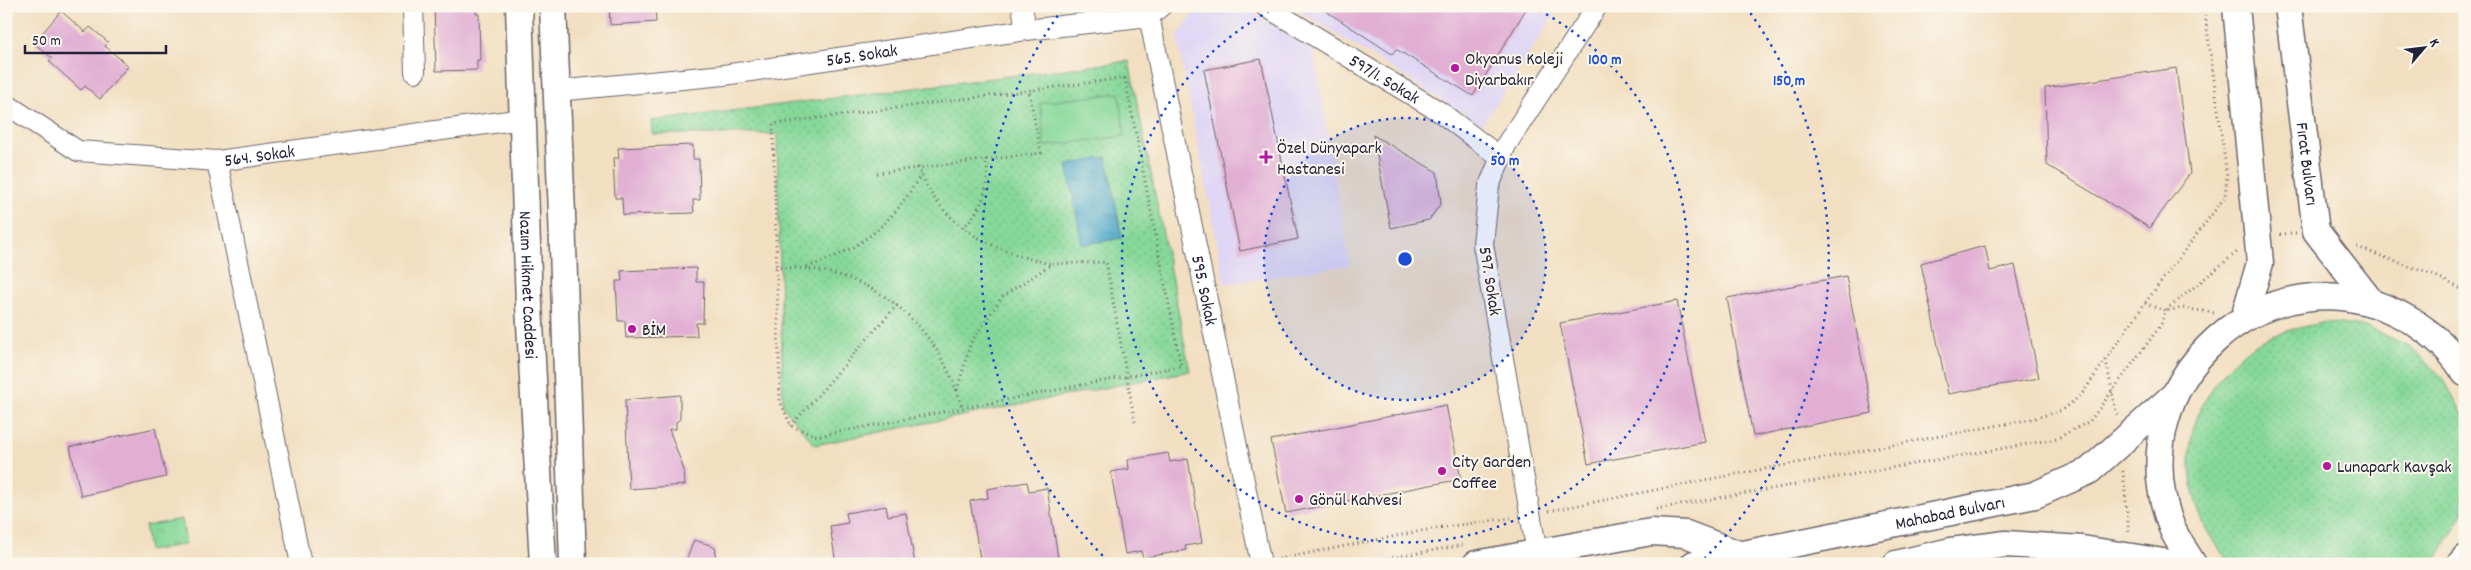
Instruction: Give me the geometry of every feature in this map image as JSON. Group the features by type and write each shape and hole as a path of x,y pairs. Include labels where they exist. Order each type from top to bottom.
{"main road":[{"name":"Nazım Hikmet Caddesi","path":"519,6 529,306 544,564"},
{"name":"Nazım Hikmet Caddesi","path":"553,6 562,214 573,564"},
{"path":"2236,6 2260,263 2244,318"},
{"name":"Fırat Bulvarı","path":"2288,6 2316,232 2372,303"},
{"path":"2193,564 2172,528 2161,484 2161,438 2174,395 2192,364 2215,338 2244,318 2285,302 2328,297 2372,303 2396,312 2420,326 2440,342 2462,366"},
{"name":"Mahabad Bulvarı","path":"1694,564 2035,495 2088,471 2174,395"},
{"path":"1471,554 1538,553 1650,532 1686,534 1741,555"},
{"path":"1896,564 1951,551 2006,544 2083,557 2176,564"},
{"path":"2460,564 2465,558"}],"street":[{"path":"413,6 415,72"},
{"path":"1022,6 1026,30"},
{"name":"597/1. Sokak","path":"1265,6 1440,112 1501,158"},
{"name":"597. Sokak","path":"1538,553 1483,244 1488,186 1506,145 1597,6"},
{"name":"565. Sokak","path":"556,91 724,75 1155,11"},
{"name":"595. Sokak","path":"1155,11 1261,563"},
{"name":"564. Sokak","path":"6,104 78,151 217,160 523,119"},
{"path":"217,160 301,564"}],"path":[{"path":"1261,563 1437,528 1531,515 1721,477 2032,419 2063,410 2082,394 2145,304 2225,197 2227,176 2204,6"},
{"path":"1125,78 1181,366 818,436 791,426 780,401 775,268 773,124 1125,78"},
{"path":"877,173 1041,153 1029,91"},
{"path":"963,228 975,215 988,184 986,159"},
{"path":"918,167 930,190 963,228 1001,250 1052,264 1106,262 1135,422"},
{"path":"805,267 849,251 866,240 897,209 921,174"},
{"path":"1653,509 2056,439 2090,421 2161,324 2165,311 2258,235 2316,232"},
{"path":"2352,245 2438,277 2465,291"},
{"path":"957,390 971,342 984,320 1003,296 1052,264"},
{"path":"775,268 805,267 831,272 862,284 898,305 914,319 947,367 962,407"},
{"path":"2145,304 2165,311 2183,308 2244,318"},
{"path":"791,426 898,305"},
{"path":"1358,564 1471,554"}],"shaded area":[{"name":"Özel Dünyapark Hastanesi","path":"1198,6 1245,6 1313,49 1350,265 1225,284 1177,36"},
{"name":"Okyanus Koleji Diyarbakır","path":"1301,6 1560,6 1482,125 1298,10"}],"green space":[{"path":"1129,61 1190,371 815,445 783,407 777,134 652,134 651,121"},
{"path":"1119,93 1125,136 1045,146 1040,103"},
{"path":"2326,322 2370,328 2411,347 2443,378 2465,418 2463,514 2438,557 2430,564 2233,564 2220,551 2202,519 2196,501 2190,463 2194,427 2207,397 2233,362 2250,348 2281,333"},
{"path":"182,519 186,544 149,551 145,526"}],"water":[{"path":"1107,157 1122,238 1082,245 1067,165"}],"building":[{"path":"434,6 476,6 476,14 479,14 480,60 477,60 477,70 436,71"},
{"path":"609,6 655,6 656,22 610,25"},
{"path":"1318,6 1528,6 1473,96 1396,49 1392,54"},
{"path":"61,11 85,32 90,27 108,42 105,46 128,66 100,99 85,86 81,90 49,61 52,58 34,43"},
{"path":"1261,59 1298,239 1240,251 1204,70"},
{"path":"2176,68 2190,173 2150,228 2047,165 2045,88"},
{"path":"1373,135 1437,172 1441,203 1429,220 1391,228"},
{"path":"693,145 693,159 699,159 700,200 693,200 694,213 623,215 622,198 615,198 613,158 619,158 618,148"},
{"path":"1985,246 1990,271 2015,265 2039,378 1948,394 1921,263"},
{"path":"696,268 696,282 704,282 703,323 696,323 697,336 626,338 625,321 618,321 616,281 622,281 621,271"},
{"path":"1846,276 1872,413 1753,436 1727,298"},
{"path":"1677,301 1705,442 1588,464 1560,323"},
{"path":"680,395 680,419 676,422 676,429 669,429 684,470 685,485 629,489 625,400"},
{"path":"1446,405 1461,479 1286,513 1271,440"},
{"path":"155,428 166,477 81,496 70,447"},
{"path":"1168,453 1170,462 1188,459 1202,543 1185,546 1186,550 1143,558 1141,551 1125,554 1111,472 1129,469 1128,460"},
{"path":"1027,482 1029,491 1047,488 1059,564 981,564 970,501 988,498 987,489"},
{"path":"886,506 888,516 906,513 915,564 836,564 830,526 848,523 846,513"},
{"path":"694,540 716,549 714,564 685,564"}],"place":[{"name":"Okyanus Koleji Diyarbakır","path":"1455,68"},
{"name":"Özel Dünyapark Hastanesi","path":"1266,157"},
{"name":"BİM","path":"632,329"},
{"name":"Lunapark Kavşak","path":"2327,466"},
{"name":"City Garden Coffee","path":"1442,471"},
{"name":"Gönül Kahvesi","path":"1299,499"}]}
